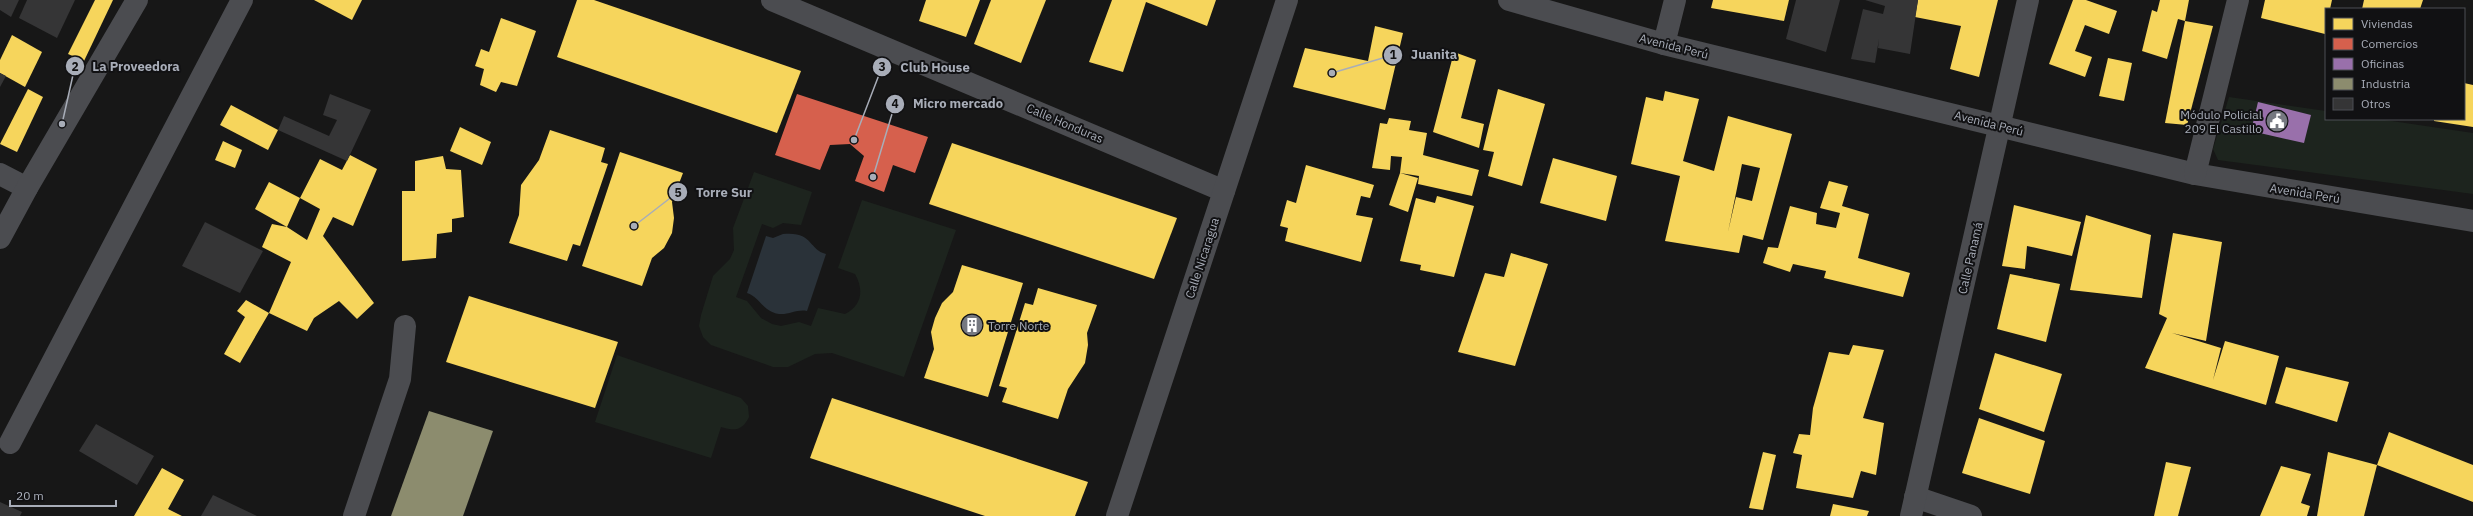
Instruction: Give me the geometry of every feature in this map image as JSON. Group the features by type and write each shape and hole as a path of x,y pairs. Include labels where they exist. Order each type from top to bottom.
{"street":[{"path":"0,238 26,188 137,0"},
{"path":"10,443 242,0"},
{"name":"Calle Honduras","path":"772,0 1224,191"},
{"name":"Calle Nicaragua","path":"1117,516 1122,481 1224,191 1288,0"},
{"name":"Avenida Perú","path":"1509,0 1664,44 2000,125 2195,174 2473,221"},
{"path":"1664,44 1675,0"},
{"name":"Calle Panamá","path":"1913,506 2028,0"},
{"path":"2195,174 2238,0"},
{"path":"0,174 26,188"},
{"path":"354,516 400,379 405,326"},
{"path":"1913,506 1971,516"}],"shaded area":[{"path":"2229,97 2325,111 2325,120 2385,120 2473,133 2473,194 2218,160 2213,149"},
{"path":"754,172 812,192 801,225 783,223 773,228 762,224 736,297 747,301 761,318 772,324 781,326 799,322 811,326 818,308 845,314 858,302 860,297 860,286 855,274 838,268 862,200 956,230 904,377 832,353 815,354 788,367 773,367 711,345 703,337 699,326 713,276 730,259 734,250 733,228"},
{"path":"783,234 800,235 809,241 820,252 826,254 807,311 779,314 769,310 747,293 766,236 773,238"},
{"path":"617,355 741,398 748,406 749,417 744,425 738,429 721,427 711,458 595,422"}],"building: Viviendas":[{"path":"95,0 113,0 84,61 68,54"},
{"path":"314,0 362,0 352,20"},
{"path":"577,0 594,0 801,71 777,133 557,57"},
{"path":"926,0 980,0 966,37 919,21"},
{"path":"991,0 1046,0 1021,63 974,44"},
{"path":"1112,0 1216,0 1207,26 1146,2 1123,72 1089,62"},
{"path":"1713,0 1789,0 1784,21 1711,8"},
{"path":"1918,0 1998,0 1979,77 1950,69 1961,26 1915,17"},
{"path":"2073,0 2086,0 2117,11 2109,34 2085,25 2075,51 2092,57 2085,77 2049,64"},
{"path":"2160,0 2189,0 2185,21 2178,19 2167,59 2142,51 2152,10 2157,12"},
{"path":"2265,0 2332,0 2330,8 2325,8 2325,34 2261,18"},
{"path":"2364,0 2423,0 2420,8 2362,8"},
{"path":"501,18 536,31 517,86 501,82 496,92 480,85 484,69 475,66 481,49 489,52"},
{"path":"2185,21 2213,26 2187,125 2165,123"},
{"path":"1375,26 1403,33 1385,110 1293,87 1305,48 1368,61"},
{"path":"12,35 42,52 25,87 0,73 0,60"},
{"path":"1454,52 1476,60 1461,118 1484,124 1479,148 1433,132"},
{"path":"2108,58 2132,63 2124,101 2099,96"},
{"path":"2465,83 2473,85 2473,127 2434,121 2465,120"},
{"path":"28,89 43,97 17,152 0,144"},
{"path":"1498,89 1545,104 1522,186 1488,176 1494,152 1483,150"},
{"path":"1665,91 1699,99 1683,161 1714,171 1728,116 1792,134 1763,240 1743,235 1739,253 1665,241 1680,176 1631,164 1646,97 1663,101","holes":["1742,164 1760,168 1752,201 1736,197 1728,232"]},
{"path":"231,105 278,130 268,150 220,125"},
{"path":"1389,118 1411,121 1409,130 1427,133 1423,155 1479,170 1472,196 1418,184 1419,176 1400,173 1402,157 1391,156 1390,170 1372,168 1380,123 1387,124"},
{"path":"460,127 491,142 482,165 450,151"},
{"path":"550,130 605,148 601,162 608,164 580,246 573,244 567,261 509,243 519,215 521,185 539,160"},
{"path":"223,141 242,150 235,168 215,160"},
{"path":"952,143 1177,218 1154,279 929,204"},
{"path":"620,152 683,173 672,202 674,218 672,233 664,248 652,258 642,286 582,266"},
{"path":"350,155 377,169 353,226 333,217 323,236 374,303 357,319 339,301 314,318 307,331 269,313 291,262 262,247 272,224 287,227 307,240 320,209 300,198 320,159 342,170"},
{"path":"443,156 446,169 461,170 464,217 452,219 452,232 437,234 436,258 402,261 402,191 415,191 415,161"},
{"path":"1553,158 1617,176 1606,221 1540,203"},
{"path":"1306,165 1374,185 1370,198 1361,196 1356,215 1373,218 1361,262 1285,241 1288,228 1280,226 1287,200 1296,203"},
{"path":"1400,173 1418,178 1408,212 1389,205"},
{"path":"1829,181 1848,186 1842,206 1869,214 1858,258 1910,273 1903,297 1824,278 1826,271 1793,264 1790,272 1763,263 1768,247 1778,248 1790,206 1817,213 1816,224 1836,228 1840,213 1820,208"},
{"path":"269,182 300,198 287,227 255,209"},
{"path":"1437,196 1474,206 1454,277 1420,270 1421,265 1400,261 1416,198 1435,203"},
{"path":"2014,205 2081,222 2072,256 2027,246 2025,269 2002,266"},
{"path":"2086,215 2151,235 2142,298 2070,290"},
{"path":"2173,233 2222,242 2206,341 2172,333 2221,348 2213,380 2225,341 2279,356 2266,405 2145,368 2167,318 2159,314"},
{"path":"1511,253 1548,264 1515,366 1458,352 1485,273 1504,277"},
{"name":"Torre Norte","path":"962,265 1023,283 988,397 924,378 934,349 931,332 935,318 942,303 953,292"},
{"path":"2010,274 2060,284 2046,342 1997,329"},
{"name":"Torre Norte","path":"1038,288 1097,305 1087,333 1088,345 1085,363 1068,389 1058,419 1002,402 1007,388 999,386 1025,303 1033,305"},
{"path":"469,296 618,342 595,408 446,362"},
{"path":"246,300 269,313 240,363 224,354 245,317 237,311"},
{"path":"1853,345 1884,350 1863,418 1884,423 1876,475 1861,471 1853,498 1796,488 1802,455 1793,453 1799,434 1810,435 1813,408 1829,352 1849,355"},
{"path":"1995,353 2062,374 2044,432 1979,409"},
{"path":"2286,367 2349,382 2337,422 2275,403"},
{"path":"832,398 1088,482 1075,516 985,516 810,458"},
{"path":"1979,418 2045,441 2030,494 1962,473"},
{"path":"2389,432 2473,465 2473,502 2377,465"},
{"path":"1763,452 1776,455 1763,510 1749,508"},
{"path":"2328,452 2377,465 2364,516 2317,516"},
{"path":"2166,462 2191,467 2178,516 2154,516"},
{"path":"2281,466 2311,474 2301,503 2310,506 2307,516 2260,516"},
{"path":"162,468 184,480 168,509 182,516 134,516"},
{"path":"1833,504 1869,511 1867,516 1830,516"}],"building: Comercios":[{"path":"797,94 928,137 915,173 893,165 884,192 855,181 864,156 850,144 830,145 820,170 775,155"}],"building: Oficinas":[{"path":"2258,102 2311,115 2304,143 2251,131"}],"building: Industria":[{"path":"429,411 493,431 463,516 391,516"}],"building: Otros":[{"path":"0,0 19,0 11,17 0,10"},
{"path":"27,0 75,0 57,38 19,18"},
{"path":"1796,0 1840,0 1826,52 1786,39"},
{"path":"1865,0 1918,0 1910,54 1878,48 1879,39 1875,63 1851,59 1863,9 1883,14 1885,6"},
{"path":"0,73 6,76 0,87"},
{"path":"330,94 371,110 347,161 278,130 284,116 329,136 337,120 323,115"},
{"path":"205,222 263,251 240,293 182,266"},
{"path":"96,424 154,456 137,485 79,451"},
{"path":"213,495 257,516 201,516"},
{"path":"0,502 22,512 20,516 0,516"}],"place":[{"name":"Juanita","path":"1332,73"},
{"name":"Módulo Policial 209 El Castillo","path":"2277,121"},
{"name":"La Proveedora","path":"62,124"},
{"name":"Club House","path":"854,140"},
{"name":"Micro mercado","path":"873,177"},
{"name":"Torre Sur","path":"634,226"},
{"name":"Torre Norte","path":"972,325"}]}
